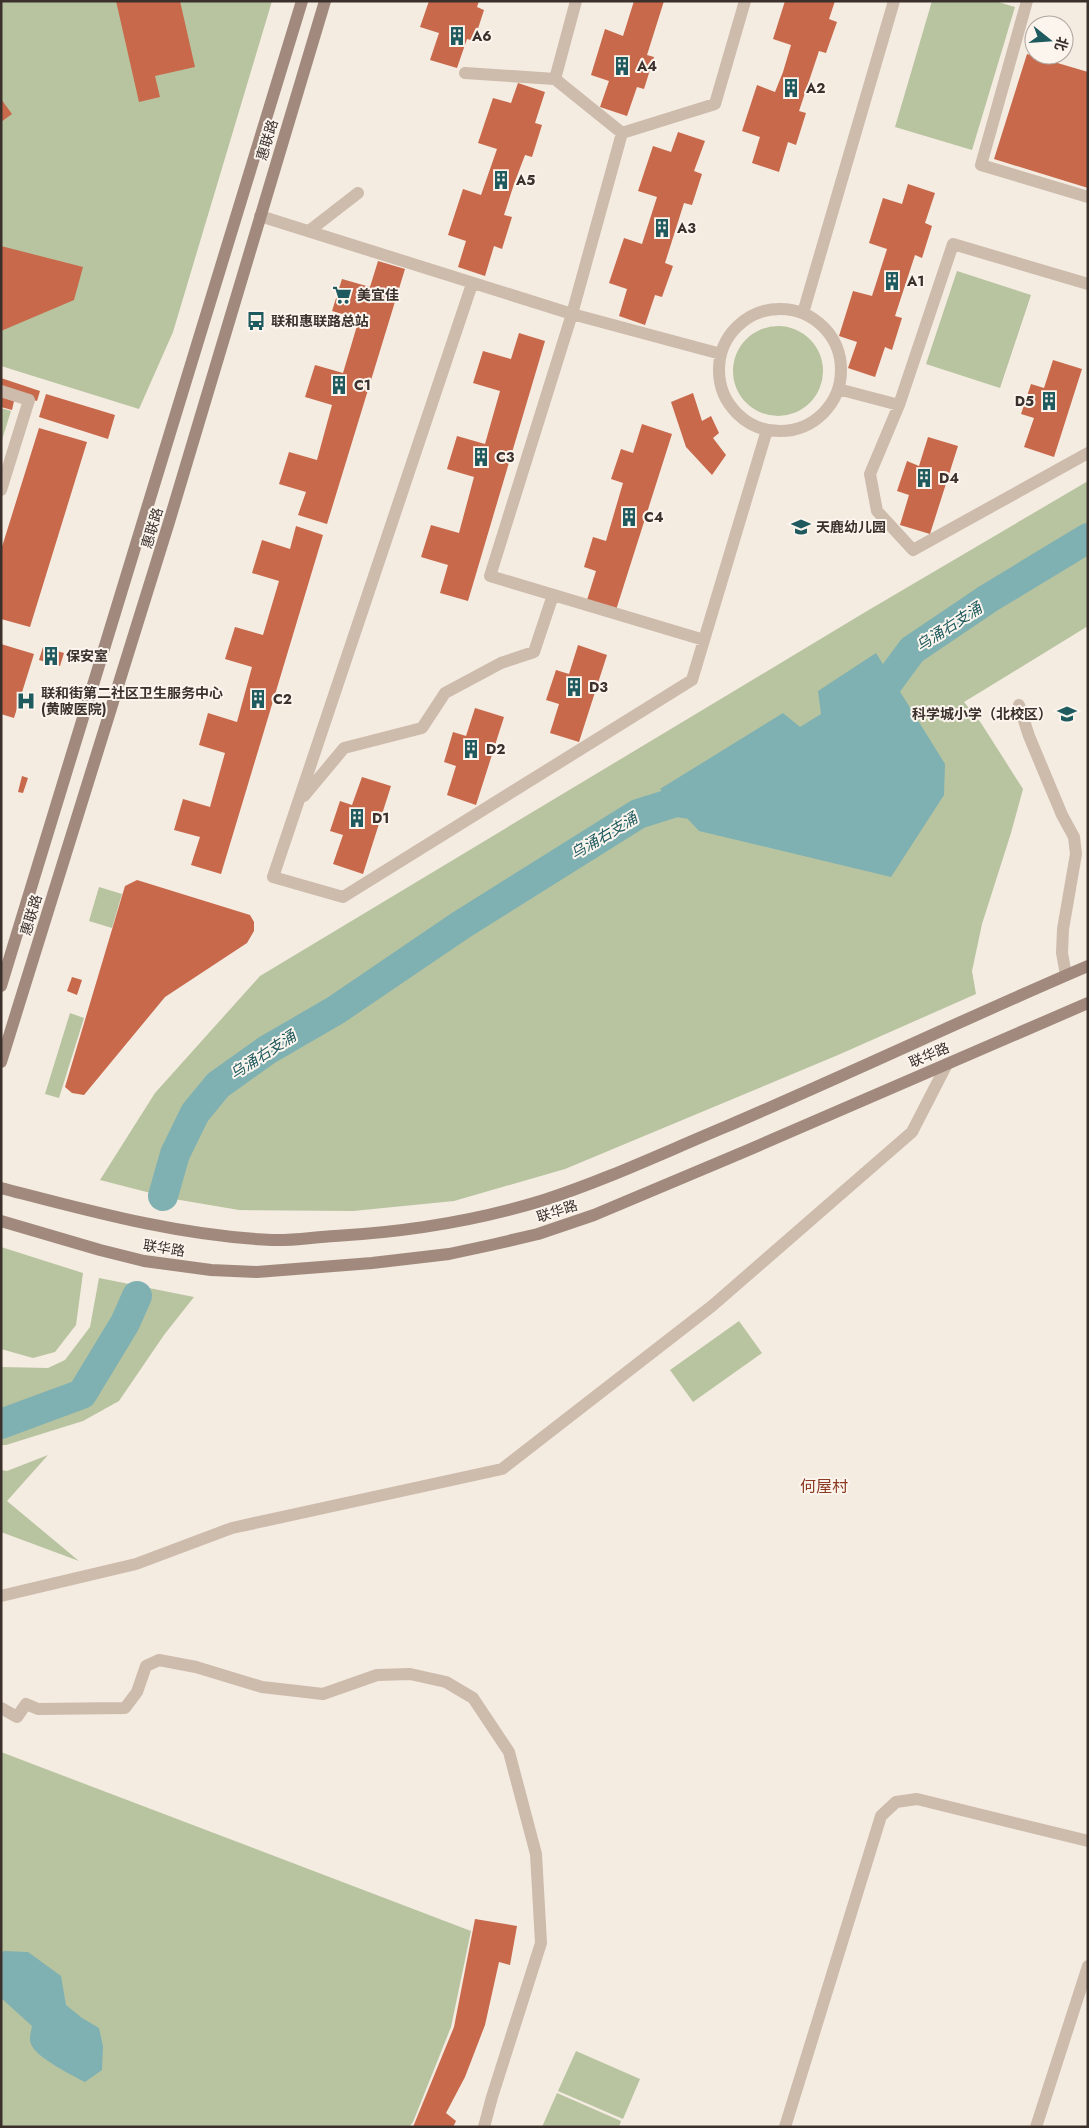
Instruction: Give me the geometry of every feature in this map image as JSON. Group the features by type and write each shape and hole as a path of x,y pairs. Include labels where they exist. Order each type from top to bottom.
{"street":[{"name":"惠联路","path":"1,986 302,1"},
{"name":"惠联路","path":"1,1062 169,522 324,1"},
{"path":"555,79 576,1"},
{"path":"622,133 715,104 745,1"},
{"path":"803,313 894,1"},
{"path":"1027,1 981,166 1088,197"},
{"path":"464,73 555,79 622,133"},
{"path":"622,133 572,314 490,576 704,640"},
{"path":"310,231 358,193"},
{"path":"260,216 572,314 721,354"},
{"path":"1088,284 954,244 899,404 870,474 877,511 913,550 1088,453"},
{"path":"472,284 300,802 273,877 343,897 692,680 767,430"},
{"path":"784,309 803,313 821,324 834,340 841,359 841,380 835,399 822,415 806,426 787,432 767,430 748,423 733,410 723,392 720,379 721,354 730,335 745,320 763,311 784,309"},
{"path":"838,389 899,404"},
{"path":"1,391 29,400 1,490"},
{"path":"300,802 344,748 422,728 445,693 501,663 534,652 553,595"},
{"path":"1019,705 1029,736 1062,815 1074,837 1076,854 1063,929 1062,953 1066,975"},
{"path":"1,1188 108,1216 170,1229 218,1236 274,1240 423,1228 543,1200 602,1178 790,1100 1088,966"},
{"name":"联华路","path":"1,1221 144,1261 210,1270 257,1272 372,1263 449,1254 538,1234 602,1211 1088,1003"},
{"path":"1,1596 136,1564 232,1528 502,1469 712,1306 912,1132 947,1064"},
{"path":"1,1708 17,1717 26,1704 38,1709 125,1708 137,1692 146,1666 160,1660 196,1666 262,1687 323,1694 377,1675 410,1674 446,1682 473,1698 509,1752 536,1854 541,1943 484,2127"},
{"path":"785,2127 881,1816 896,1802 917,1799 1088,1841"},
{"path":"1036,2127 1088,1966"}],"green space":[{"path":"1,1 272,1 173,332 139,409 1,366"},
{"path":"932,1 995,1 1015,7 972,150 895,127"},
{"path":"957,271 1031,295 1000,388 926,364"},
{"path":"769,326 787,326 803,333 816,346 823,362 823,380 816,396 803,409 787,416 769,416 753,409 740,396 733,380 733,362 740,346 753,333"},
{"path":"1,408 11,411 1,443"},
{"path":"1088,481 1088,626 964,702 981,723 1023,789 982,924 972,971 976,994 838,1055 565,1169 454,1201 353,1211 239,1210 174,1199 100,1180 155,1093 260,976 867,611"},
{"path":"99,887 122,894 112,928 89,921"},
{"path":"70,1013 84,1018 59,1098 45,1094"},
{"path":"1,1247 83,1273 76,1325 55,1352 33,1358 1,1349"},
{"path":"99,1278 194,1297 164,1335 119,1401 83,1421 1,1445 1,1367 48,1368 65,1360 90,1327"},
{"path":"739,1321 762,1353 693,1402 670,1370"},
{"path":"48,1455 7,1501 79,1561 1,1532 1,1470 7,1471"},
{"path":"1,1752 471,1931 451,2027 413,2122 409,2127 1,2127"},
{"path":"576,2051 640,2079 623,2119 558,2091"},
{"path":"557,2093 621,2121 619,2127 542,2127"}],"water":[{"path":"876,653 945,764 944,795 891,877 699,831 660,789 783,713 800,727 821,714 818,691"},
{"path":"4,1951 28,1952 61,1976 66,2005 82,2018 99,2028 103,2046 102,2070 85,2082 56,2066 35,2051 30,2041 32,2026 1,1998 1,1953"}],"building":[{"path":"116,1 180,1 195,67 155,76 160,97 139,102"},
{"name":"A6","path":"429,1 479,1 477,7 484,10 474,41 467,39 457,68 430,60 439,33 420,27"},
{"name":"A4","path":"634,1 664,1 647,55 654,57 644,89 637,87 627,116 600,107 609,81 591,75 605,29 623,36"},
{"name":"A2","path":"785,1 835,1 829,19 837,22 826,53 819,51 799,111 806,113 796,145 788,142 779,172 752,163 760,137 742,131 757,85 775,92 783,72 791,45 773,39"},
{"path":"1024,64 1064,65 1088,72 1088,188 994,159"},
{"name":"A5","path":"518,83 545,92 535,123 542,125 532,157 525,155 504,215 512,217 502,249 494,246 485,276 458,267 466,241 448,235 463,189 481,195 497,149 478,143 493,98 511,103"},
{"path":"1,99 12,114 1,122"},
{"name":"A3","path":"678,132 705,141 694,171 702,174 692,205 684,203 665,263 673,266 662,297 655,295 645,325 619,316 627,289 609,283 624,238 642,244 657,197 638,191 653,146 671,152"},
{"name":"A1","path":"908,184 935,193 925,223 932,226 922,258 915,255 895,316 902,318 892,350 885,347 875,377 848,368 857,342 839,336 853,291 872,296 887,249 869,243 883,198 902,204"},
{"path":"1,246 83,267 74,300 1,331"},
{"name":"C1","path":"378,261 405,269 327,524 298,515 306,492 279,484 289,452 317,460 332,405 305,397 315,365 343,373 359,319 332,311 342,279 370,287"},
{"name":"C3","path":"519,333 545,341 468,601 440,593 448,565 421,557 431,525 459,533 474,477 447,469 457,436 485,444 500,391 473,383 483,351 511,359"},
{"name":"D5","path":"1053,360 1082,369 1054,457 1024,447 1034,418 1021,414 1031,384 1044,388"},
{"path":"1,378 40,391 37,401 1,390"},
{"path":"693,393 702,421 711,416 719,433 713,438 726,455 712,475 686,447 671,402"},
{"path":"46,394 115,415 108,439 39,417"},
{"path":"1,397 14,401 12,410 1,407"},
{"name":"C4","path":"642,424 672,434 616,610 587,600 596,571 584,567 593,537 606,541 623,483 611,479 621,449 633,453"},
{"path":"39,428 87,442 30,627 1,619 1,550"},
{"name":"D4","path":"928,437 958,446 930,534 900,525 909,495 897,491 907,461 919,466"},
{"name":"C2","path":"296,526 323,535 221,874 191,865 200,837 174,830 183,799 210,807 225,753 199,745 208,713 237,722 252,667 225,659 235,627 263,635 279,581 252,573 262,540 290,549"},
{"path":"1,644 34,654 14,718 1,714"},
{"name":"D3","path":"578,645 607,655 579,742 550,733 559,704 546,700 556,670 569,674"},
{"name":"保安室","path":"43,647 64,653 60,666 39,660"},
{"name":"D2","path":"475,708 504,717 476,805 447,795 456,766 444,762 453,732 466,736"},
{"path":"22,776 28,778 23,793 18,792"},
{"name":"D1","path":"362,777 391,786 363,874 333,864 343,835 330,831 340,801 352,805"},
{"path":"137,880 250,915 254,922 254,931 247,943 165,997 84,1095 72,1093 65,1087 125,886"},
{"path":"72,977 82,980 77,995 67,991"},
{"path":"475,1919 517,1926 510,1965 499,1962 485,2025 465,2077 446,2113 456,2121 453,2127 413,2127 454,2027"}],"waterway":[{"name":"乌涌右支涌","path":"867,711 912,650 989,598 1088,538"},
{"name":"乌涌右支涌","path":"163,1196 175,1154 195,1113 218,1085 267,1050 336,1010 461,925 638,814 676,802 711,807 713,805"},
{"name":"乌涌右支涌","path":"1,1424 82,1394 125,1323 137,1296"}],"place":[{"name":"A6","path":"457,36"},
{"name":"A4","path":"622,66"},
{"name":"A2","path":"791,88"},
{"name":"A5","path":"501,180"},
{"name":"A3","path":"662,228"},
{"name":"A1","path":"892,281"},
{"name":"美宜佳","path":"342,295"},
{"name":"联和惠联路总站","path":"256,321"},
{"name":"C1","path":"339,385"},
{"name":"D5","path":"1049,401"},
{"name":"C3","path":"481,457"},
{"name":"D4","path":"924,478"},
{"name":"C4","path":"629,517"},
{"name":"天鹿幼儿园","path":"801,527"},
{"name":"保安室","path":"51,656"},
{"name":"D3","path":"574,687"},
{"name":"C2","path":"258,699"},
{"name":"联和街第二社区卫生服务中心 (黄陂医院)","path":"26,701"},
{"name":"科学城小学（北校区）","path":"1067,714"},
{"name":"D2","path":"471,749"},
{"name":"D1","path":"357,818"}],"district":[{"name":"何屋村","path":"824,1486"}]}
